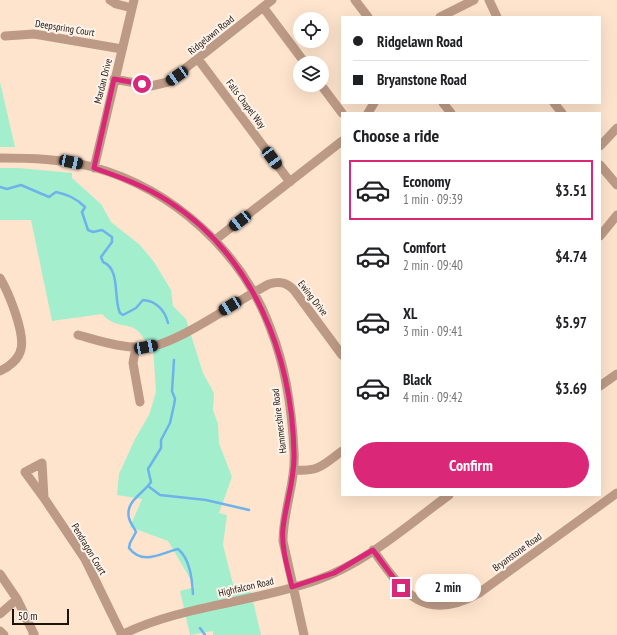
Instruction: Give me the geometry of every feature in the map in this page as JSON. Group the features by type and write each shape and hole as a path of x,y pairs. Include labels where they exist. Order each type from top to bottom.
{"street":[{"path":"110,0 116,4 132,4"},
{"name":"Ridgelawn Road","path":"114,79 150,86 160,85 177,76 272,0"},
{"path":"355,0 367,16"},
{"path":"442,16 474,0"},
{"path":"489,0 497,16"},
{"name":"Mardan Drive","path":"94,168 132,4"},
{"path":"263,7 300,56"},
{"name":"Deepspring Court","path":"5,36 34,34 122,48"},
{"name":"Falls Chapel Way","path":"198,59 290,182"},
{"path":"326,92 341,112"},
{"path":"444,104 450,112"},
{"path":"555,104 561,112"},
{"path":"601,145 617,128"},
{"path":"215,240 341,142"},
{"name":"Hammershire Road","path":"0,158 48,159 94,168 119,177 163,198 186,214 215,240 240,270 254,292 271,330 284,376 293,433 294,470 283,528 284,551 304,635"},
{"path":"601,166 617,185"},
{"path":"601,235 617,215"},
{"path":"0,278 6,289 21,334 22,344 18,357 0,371"},
{"name":"Ewing Drive","path":"78,335 113,344 136,347 155,345 172,338 254,292 275,282 286,283 290,286 341,354"},
{"path":"136,347 133,363 140,402"},
{"path":"601,385 617,374"},
{"path":"294,470 318,469 341,452"},
{"name":"Bryanstone Road","path":"373,550 401,588 418,600 439,605 460,602 479,592 617,493"},
{"name":"Highfalcon Road","path":"122,635 158,620 292,587 334,573 373,550 448,496"},
{"name":"Pendragon Court","path":"44,498 85,559 122,635"},
{"path":"0,574 17,599 34,634 33,635"},
{"path":"0,614 17,599"},
{"path":"0,631 4,635"}],"green space":[{"path":"0,82 15,147 0,147"},
{"path":"0,168 19,168 72,173 72,178 101,204 111,222 140,245 154,262 171,290 173,306 186,319 203,373 214,393 213,410 218,424 219,443 232,477 219,513 227,515 223,545 234,588 249,584 261,635 213,635 213,631 190,635 180,591 195,587 168,541 130,527 142,499 117,495 119,474 135,439 149,415 156,392 153,347 148,344 140,333 134,328 116,324 102,314 52,321 31,220 0,220"}],"waterway":[{"path":"0,187 7,189 21,185 49,197 56,192 72,197 82,204 85,207 82,212 88,230 93,232 102,230 112,237 112,242 101,257 103,262 109,266 112,271 120,313 123,315 136,308 143,300 148,301 160,307 165,314 168,323"},
{"path":"174,360 172,391 175,399 170,423 161,440 161,448 148,469 151,482 132,502 128,512 130,522 136,532 129,548 134,553 146,557 152,557 178,549 188,563 193,594"},
{"path":"148,486 160,495 206,500 249,510"},
{"path":"200,628 205,635"}],"route":[{"path":"142,84 114,79 94,168 146,188 186,214 215,240 229,256 254,292 263,311 279,353 293,433 294,470 283,528 284,551 292,587 317,580 334,573 373,550 401,588"}]}
